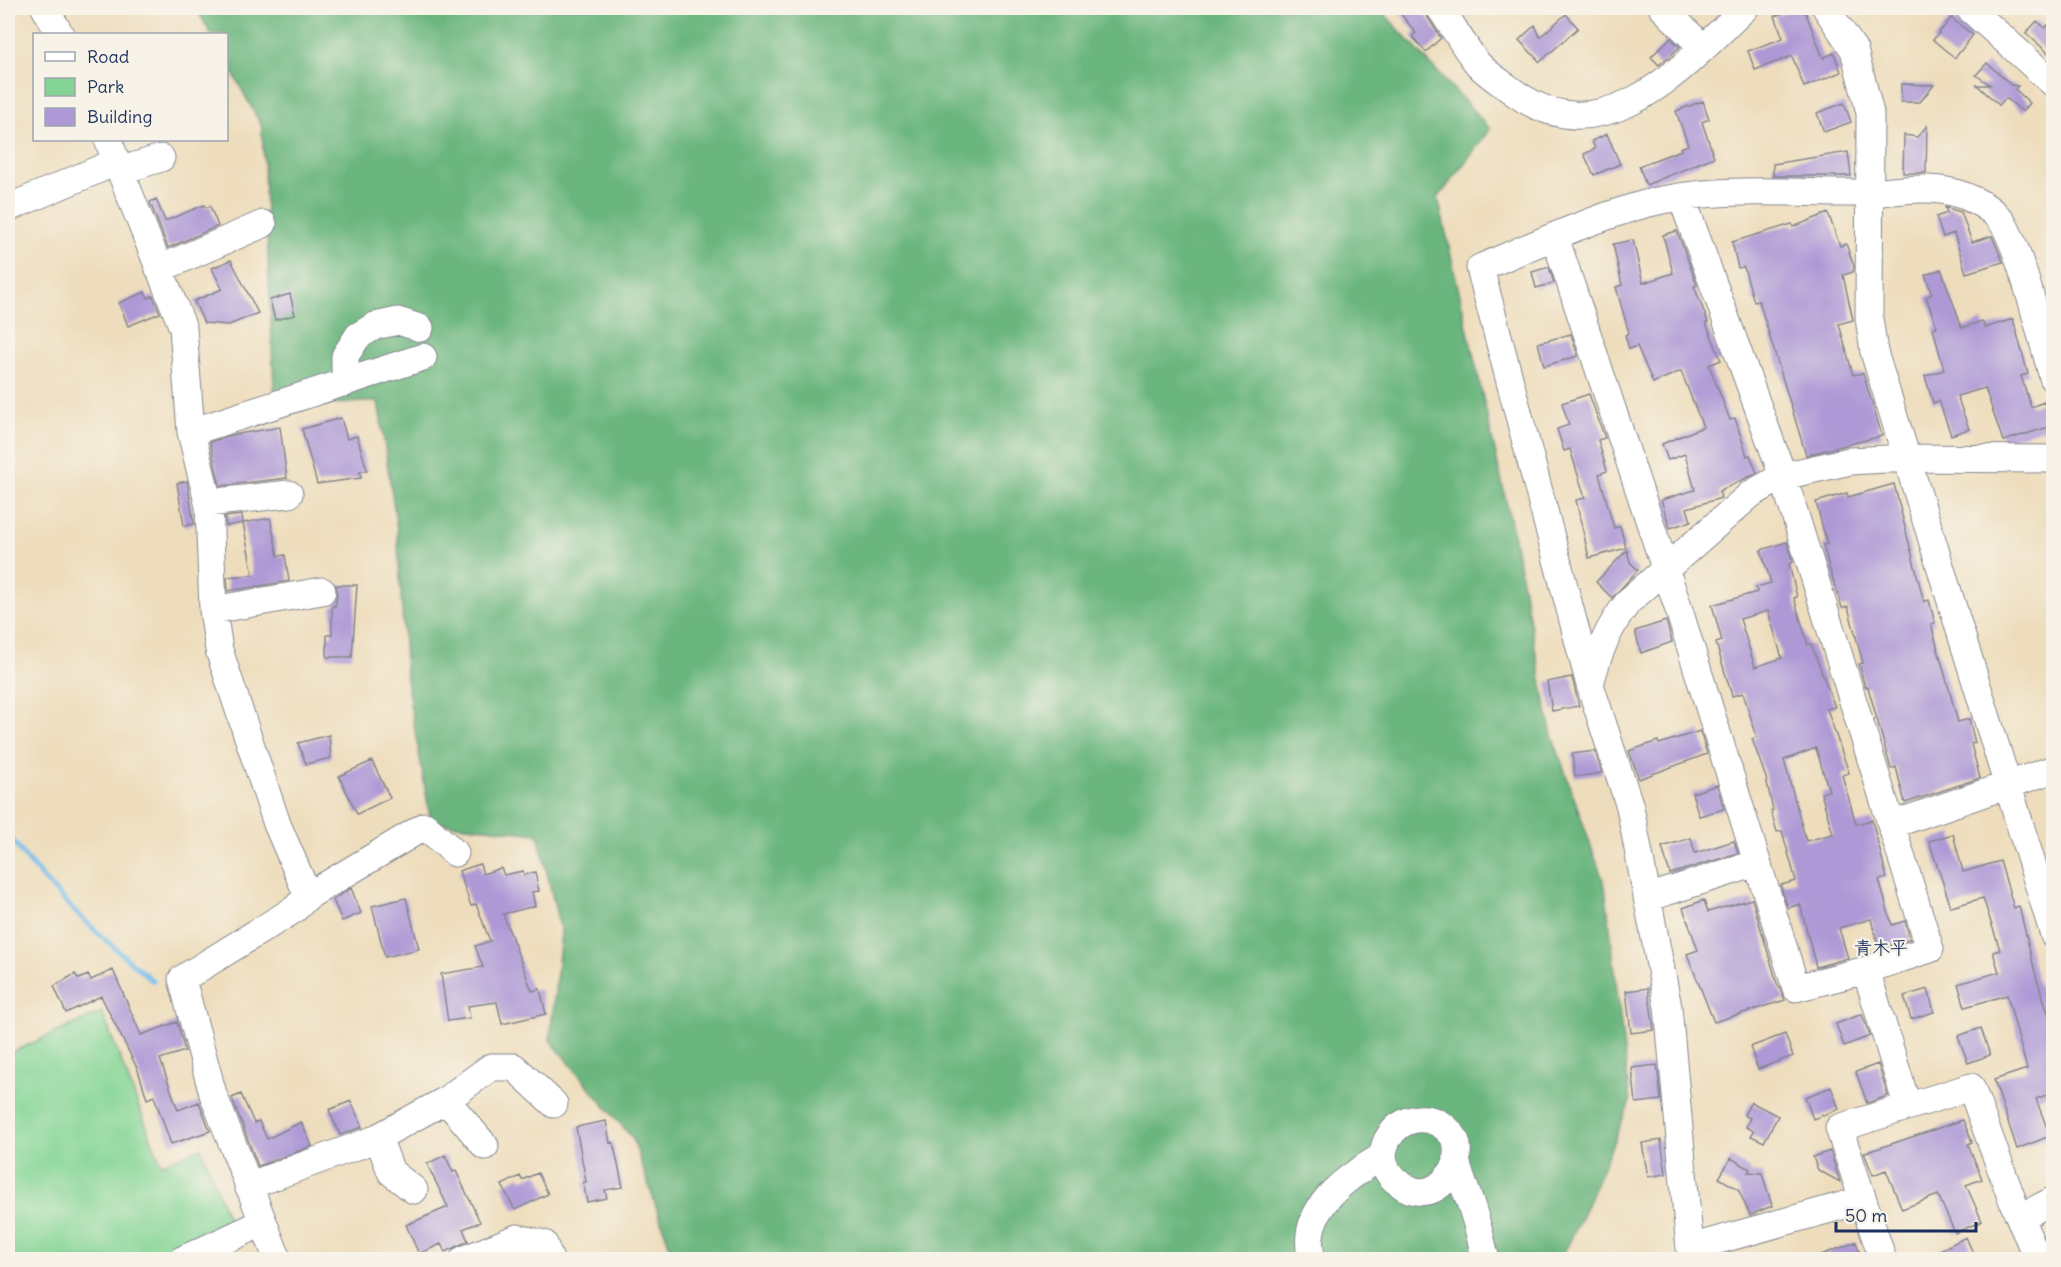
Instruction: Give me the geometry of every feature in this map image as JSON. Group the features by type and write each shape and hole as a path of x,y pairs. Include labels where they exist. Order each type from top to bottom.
{"street":[{"path":"45,8 59,33"},
{"path":"1440,8 1479,66 1524,100 1563,115 1596,113 1630,103 1674,76 1745,8"},
{"path":"1663,8 1703,48"},
{"path":"1826,8 1854,50 1864,82 1870,113 1869,318 1878,367 2054,934"},
{"path":"1969,8 1996,16 2054,84"},
{"path":"8,208 114,158 161,158"},
{"path":"114,158 183,328 191,432 208,503 213,610 219,650 277,824 308,896"},
{"path":"1863,1200 1690,1254 1668,1006 1630,807 1590,685 1480,268 1555,237 1646,204 1683,198 1749,192 1869,193 1915,188 1952,192 1982,204 2000,219 2012,242 2054,380"},
{"path":"1555,237 1666,571 1796,988 1866,970 1930,949 1783,476 1683,198"},
{"path":"159,268 263,224"},
{"path":"345,383 345,356 358,336 375,326 398,321 420,328"},
{"path":"191,432 423,357"},
{"path":"1590,685 1600,648 1613,621 1629,601 1666,571 1751,494 1783,476 1850,461 1906,458 2054,459"},
{"path":"208,503 289,494"},
{"path":"213,610 322,591"},
{"path":"1891,825 2054,769"},
{"path":"278,1260 213,1094 182,979 295,909 308,896 425,826 455,853"},
{"path":"1647,898 1757,863"},
{"path":"1866,970 1907,1105"},
{"path":"248,1186 378,1137 446,1100 491,1067 514,1066 554,1104"},
{"path":"1883,1260 1839,1128 1971,1087 2013,1202 2038,1260"},
{"path":"446,1100 485,1146"},
{"path":"1457,1164 1447,1182 1428,1192 1406,1190 1390,1176 1383,1156 1388,1136 1404,1121 1425,1117 1444,1126 1456,1143 1457,1164 1478,1226 1486,1260"},
{"path":"378,1137 391,1172 414,1190"},
{"path":"1312,1260 1309,1247 1313,1220 1328,1197 1357,1171 1383,1156"},
{"path":"2021,1217 2054,1200"},
{"path":"182,1260 262,1223"},
{"path":"463,1260 517,1238 544,1244 550,1260"}],"green space":[{"path":"196,8 1379,8 1490,129 1438,198 1511,523 1551,732 1605,886 1630,1102 1584,1212 1561,1259 674,1259 633,1139 550,1040 561,933 538,834 431,822 406,679 397,528 378,401 275,408 262,127 228,64 228,33 210,33"},
{"path":"102,1012 161,1164 201,1148 231,1227 167,1259 8,1260 8,1054"}],"building":[{"path":"1396,8 1422,8 1441,38 1426,52 1412,36 1416,33"},
{"path":"1796,8 1804,8 1823,58 1834,53 1841,72 1804,87 1792,56 1755,70 1748,51 1783,38 1775,16"},
{"path":"1566,14 1578,28 1540,62 1519,40 1535,25 1540,37"},
{"path":"1951,18 1973,35 1955,58 1933,40"},
{"path":"2054,19 2054,58 2026,33 2037,21 2045,28"},
{"path":"1670,38 1680,47 1659,65 1651,57"},
{"path":"1987,63 2011,85 2018,86 2015,89 2030,103 2023,112 2006,98 1999,105 1977,85 1990,85 1976,75"},
{"path":"1901,84 1934,85 1920,102 1901,102"},
{"path":"1703,101 1709,119 1702,122 1714,157 1646,185 1639,166 1681,150 1680,148 1688,145 1676,111"},
{"path":"1844,103 1851,122 1824,132 1817,113"},
{"path":"1927,126 1926,173 1903,173 1904,135 1917,137"},
{"path":"1607,134 1620,164 1594,175 1584,154 1595,149 1592,141"},
{"path":"1848,152 1851,176 1773,176 1773,164"},
{"path":"156,199 165,221 204,205 205,208 210,206 218,226 168,248 150,202"},
{"path":"1945,207 1961,212 1972,242 1992,236 2003,262 1966,273 1954,233 1943,237 1936,217 1947,213"},
{"path":"1828,213 1840,246 1846,244 1854,266 1853,272 1843,275 1853,320 1839,324 1853,375 1863,373 1882,436 1806,455 1759,301 1754,302 1744,267 1738,268 1732,242 1792,224 1793,227"},
{"path":"1677,231 1697,285 1694,286 1708,322 1706,323 1721,360 1709,365 1730,420 1735,418 1747,456 1750,455 1757,473 1719,491 1721,498 1687,508 1691,521 1670,528 1661,500 1695,490 1685,454 1668,460 1662,444 1703,427 1681,371 1653,383 1637,346 1629,349 1625,335 1629,333 1616,287 1622,285 1613,244 1633,240 1643,283 1673,273 1663,235"},
{"path":"231,260 258,313 229,325 204,323 194,301 222,289 212,268"},
{"path":"1549,267 1554,283 1536,288 1532,272"},
{"path":"1941,269 1962,328 1982,321 1985,328 2013,319 2028,374 2021,376 2031,407 2044,402 2052,426 2003,441 1985,388 1957,396 1969,429 1951,435 1939,401 1933,403 1925,376 1944,370 1933,328 1937,327 1926,297 1932,294 1925,275"},
{"path":"145,292 148,298 153,296 160,313 128,326 119,303"},
{"path":"290,294 295,315 275,320 270,300"},
{"path":"1571,334 1578,356 1544,366 1538,343"},
{"path":"1589,394 1605,438 1598,440 1607,471 1599,474 1614,528 1620,526 1626,548 1589,558 1576,500 1585,498 1570,449 1564,451 1557,429 1569,425 1562,403"},
{"path":"341,418 347,439 357,436 367,470 360,472 361,478 317,484 302,429"},
{"path":"280,427 287,478 220,486 210,442 232,435"},
{"path":"187,481 194,524 184,526 177,483"},
{"path":"1894,484 1924,602 1929,600 1935,623 1931,624 1958,722 1969,719 1975,743 1971,744 1980,778 1905,803 1896,767 1891,769 1868,687 1865,687 1859,664 1863,663 1848,607 1842,608 1829,567 1823,545 1827,544 1816,502 1847,493 1848,497"},
{"path":"242,515 243,523 226,526 225,517"},
{"path":"270,518 278,556 285,555 289,581 228,591 227,577 253,575 243,523"},
{"path":"1787,542 1793,562 1789,564 1797,597 1794,598 1808,645 1811,644 1835,707 1827,709 1849,773 1842,775 1856,824 1872,820 1887,878 1879,880 1892,925 1905,921 1910,939 1879,949 1871,919 1839,928 1848,958 1816,967 1800,904 1788,908 1782,891 1781,885 1796,881 1782,831 1777,832 1771,811 1773,810 1766,778 1752,739 1757,737 1743,693 1732,696 1716,643 1722,641 1712,605 1757,592 1756,587 1771,583 1761,550","holes":["1768,611 1782,658 1755,667 1740,619","1816,748 1829,791 1821,793 1833,834 1806,841 1784,760"]},
{"path":"1627,550 1630,562 1638,570 1612,598 1596,582"},
{"path":"336,585 357,585 352,657 327,657 327,635 332,635 332,606 335,606 337,596"},
{"path":"1666,621 1672,642 1641,653 1635,631"},
{"path":"1572,677 1579,706 1552,711 1547,682"},
{"path":"1700,731 1707,754 1639,779 1629,751"},
{"path":"329,735 331,758 306,764 298,743"},
{"path":"1595,751 1602,773 1575,777 1572,754"},
{"path":"372,761 390,798 357,814 339,776"},
{"path":"1717,785 1724,809 1699,816 1692,793"},
{"path":"1953,834 1963,872 2000,861 2014,908 2019,906 2036,976 2054,1031 2054,1092 2036,1099 2050,1136 2017,1149 1994,1080 2027,1069 2007,995 1965,1007 1958,984 1999,972 1993,952 2000,950 1983,898 1951,907 1929,841"},
{"path":"1691,838 1695,853 1734,841 1738,853 1670,874 1662,847"},
{"path":"480,864 483,874 501,868 504,875 523,871 524,875 535,872 539,891 532,892 535,906 503,914 532,991 540,989 546,1014 502,1024 497,1002 468,1006 470,1018 448,1021 441,974 483,967 475,946 490,941 476,904 471,906 459,871"},
{"path":"351,888 361,913 342,921 333,900"},
{"path":"406,898 419,949 385,957 372,906"},
{"path":"1752,899 1777,983 1785,1000 1714,1022 1687,954 1698,950 1683,908 1704,900 1708,912"},
{"path":"113,970 141,1035 177,1022 185,1051 160,1059 178,1110 199,1102 210,1131 171,1144 154,1096 147,1099 138,1070 101,996 66,1013 54,986 75,974 79,979 88,975 91,980"},
{"path":"1648,988 1654,1030 1631,1033 1626,991"},
{"path":"1928,989 1934,1012 1911,1019 1904,996"},
{"path":"1862,1014 1870,1036 1844,1046 1836,1024"},
{"path":"1981,1028 1990,1055 1968,1063 1958,1036"},
{"path":"1785,1034 1793,1056 1758,1069 1750,1047"},
{"path":"1878,1064 1888,1096 1867,1103 1856,1072"},
{"path":"1657,1065 1661,1100 1636,1103 1632,1068"},
{"path":"1831,1087 1839,1109 1813,1119 1805,1097"},
{"path":"241,1094 254,1123 259,1121 267,1139 301,1122 312,1146 258,1166 232,1098"},
{"path":"351,1101 362,1127 340,1135 329,1110"},
{"path":"1751,1102 1778,1116 1764,1142 1751,1136 1754,1131 1746,1127 1750,1118 1744,1115"},
{"path":"1963,1120 1972,1142 1968,1144 1982,1179 1966,1185 1982,1221 1955,1233 1938,1195 1902,1209 1886,1170 1873,1175 1864,1153"},
{"path":"606,1121 623,1187 605,1190 607,1198 587,1202 583,1182 586,1182 576,1127"},
{"path":"1661,1140 1666,1174 1648,1177 1642,1143"},
{"path":"1830,1151 1840,1182 1818,1170 1813,1157"},
{"path":"445,1155 453,1172 456,1171 480,1222 463,1229 468,1241 445,1252 441,1244 419,1254 406,1225 448,1207 427,1164"},
{"path":"1731,1158 1750,1169 1748,1172 1762,1173 1772,1206 1750,1215 1738,1189 1719,1178"},
{"path":"538,1173 548,1194 515,1210 502,1185 520,1176 522,1180"},
{"path":"1966,1237 1973,1253 1959,1260 1920,1260"},
{"path":"1856,1242 1862,1260 1814,1260 1813,1258"}],"waterway":[{"path":"8,834 57,893 94,930 153,981"}],"district":[{"name":"青木平","path":"1881,948"}]}
